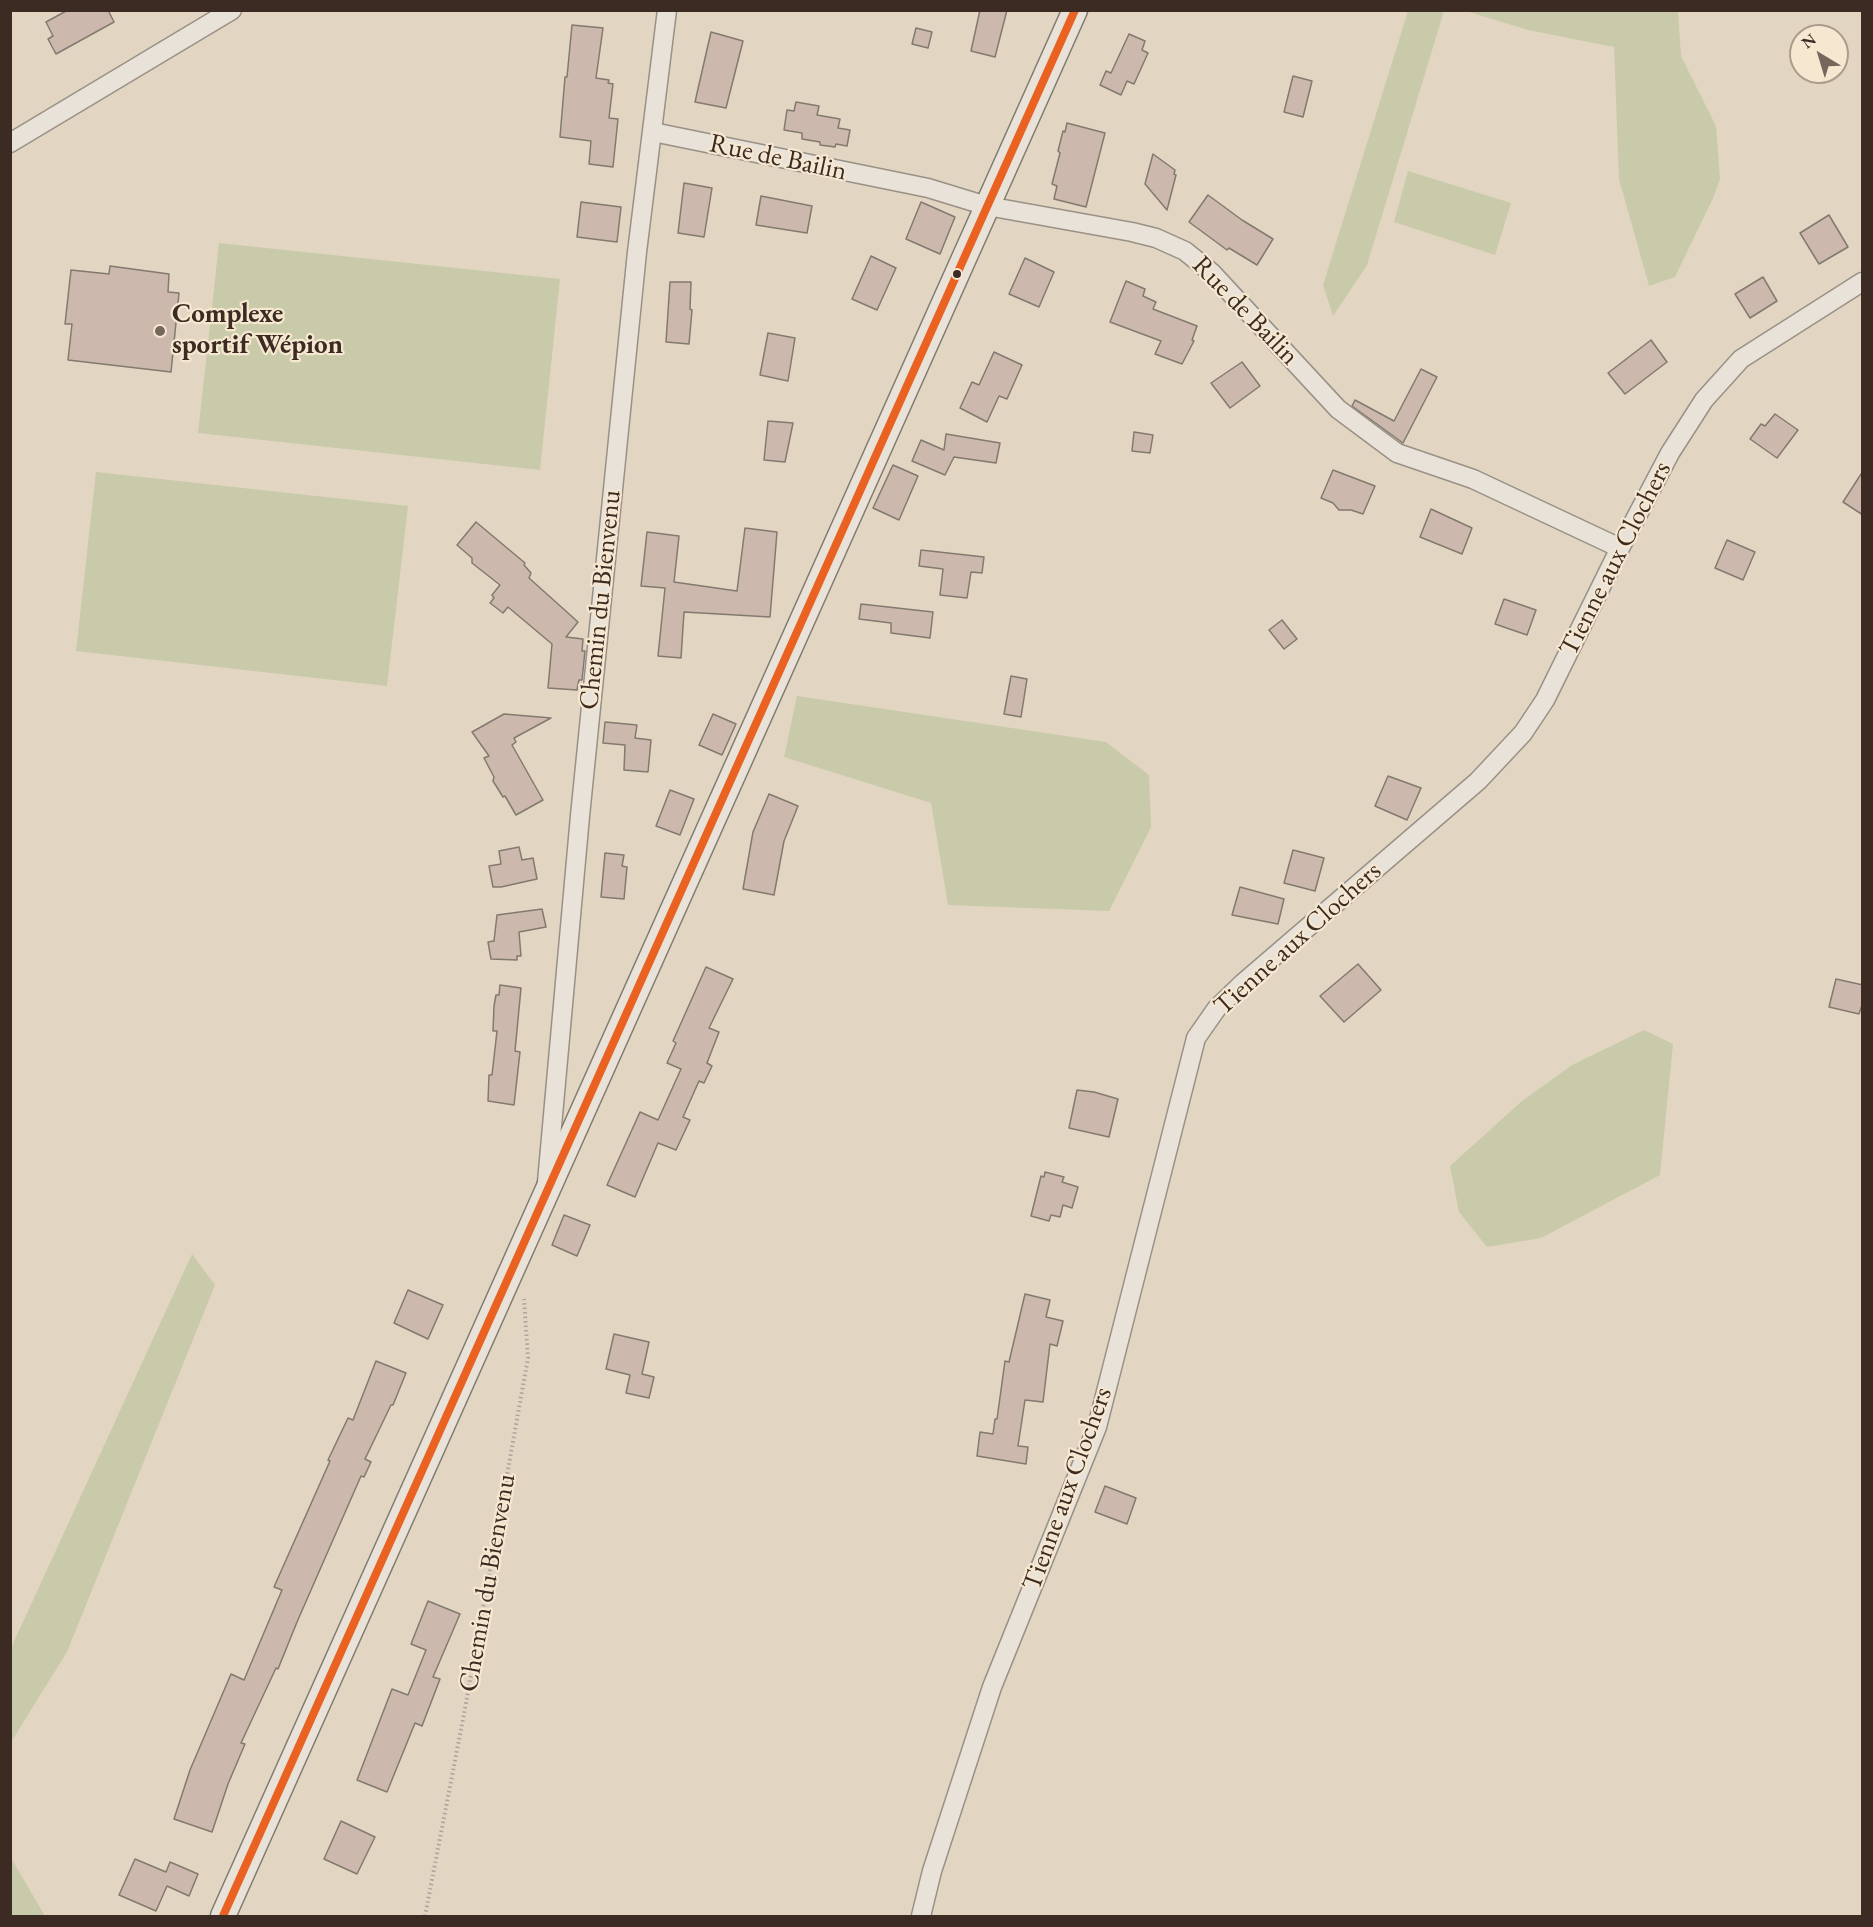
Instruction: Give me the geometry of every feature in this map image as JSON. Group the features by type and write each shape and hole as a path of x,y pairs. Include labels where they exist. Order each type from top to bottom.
{"main road":[{"path":"223,1917 1075,10"}],"street":[{"path":"10,143 232,10"},
{"name":"Chemin du Bienvenu","path":"546,1191 580,816 637,252 667,10"},
{"name":"Rue de Bailin","path":"653,132 928,188 987,206 1132,231 1156,238 1185,251 1212,273 1338,409 1396,453 1473,480 1620,548"},
{"name":"Tienne aux Clochers","path":"921,1917 932,1871 992,1687 1097,1427 1196,1038 1217,1008 1243,983 1478,781 1523,733 1545,700 1670,453 1704,400 1741,359 1863,282"}],"path":[{"name":"Chemin du Bienvenu","path":"425,1917 528,1358 524,1291"}],"green space":[{"path":"1408,11 1444,11 1367,265 1333,316 1323,285"},
{"path":"1466,11 1678,11 1681,56 1716,126 1720,179 1675,277 1649,286 1619,179 1614,47 1528,30"},
{"path":"1408,171 1511,203 1495,255 1394,222"},
{"path":"219,243 560,279 540,470 198,433"},
{"path":"96,472 408,506 387,686 76,651"},
{"path":"797,696 1106,742 1149,775 1151,827 1109,911 948,905 931,803 784,757"},
{"path":"1644,1030 1673,1044 1660,1175 1541,1238 1487,1247 1459,1212 1450,1166 1522,1101 1572,1065"},
{"path":"192,1254 215,1285 67,1652 11,1742 11,1648"},
{"path":"11,1858 45,1916 11,1916"}],"building":[{"path":"68,10 108,10 114,22 56,54 48,39 53,36 46,22"},
{"path":"980,10 1007,10 995,57 971,51"},
{"path":"572,25 603,28 596,78 609,80 608,83 613,84 609,118 618,119 613,167 589,164 591,141 560,137"},
{"path":"916,28 932,32 928,48 912,44"},
{"path":"711,32 743,41 726,108 695,102"},
{"path":"1129,34 1145,41 1142,50 1148,53 1134,84 1127,81 1121,95 1100,85 1106,71 1111,73"},
{"path":"1293,76 1312,81 1303,117 1284,112"},
{"path":"796,102 819,106 817,115 840,119 838,128 850,130 847,146 820,145 820,142 802,139 802,133 784,130 787,110 794,111"},
{"path":"1067,123 1105,133 1086,207 1054,199 1057,186 1052,184 1060,153 1058,151"},
{"path":"1153,154 1175,170 1176,175 1167,210 1145,184"},
{"path":"684,183 712,188 704,237 678,233"},
{"path":"1208,195 1273,239 1257,265 1229,248 1227,250 1189,222"},
{"path":"761,196 812,206 807,233 756,225"},
{"path":"581,202 621,207 617,242 577,237"},
{"path":"921,202 955,217 940,254 906,239"},
{"path":"1829,215 1848,247 1819,264 1800,233"},
{"path":"871,256 896,268 877,310 852,299"},
{"path":"1025,258 1054,272 1039,307 1009,294"},
{"path":"110,266 169,274 168,292 179,293 171,372 68,360 72,324 65,324 71,270 109,274"},
{"path":"1763,277 1777,301 1750,318 1735,294"},
{"path":"1126,281 1145,289 1143,296 1156,302 1153,309 1197,326 1192,340 1194,341 1182,364 1155,354 1161,341 1110,322"},
{"path":"670,282 691,282 690,309 692,310 689,344 666,342"},
{"path":"768,333 795,338 788,381 760,375"},
{"path":"1651,340 1667,362 1625,394 1608,373"},
{"path":"994,352 1022,365 1007,399 999,396 987,422 960,408 972,382 979,385"},
{"path":"1242,362 1260,386 1230,408 1211,383"},
{"path":"1421,369 1437,377 1403,443 1352,406 1355,400 1394,421"},
{"path":"1775,414 1798,430 1777,458 1750,439 1761,424 1765,426"},
{"path":"768,421 793,423 785,462 764,460"},
{"path":"1134,432 1153,435 1150,453 1132,451"},
{"path":"946,434 1000,443 996,463 954,457 945,475 912,461 921,440 944,450"},
{"path":"893,465 918,476 899,520 873,508"},
{"path":"1333,470 1375,486 1363,514 1351,510 1339,510 1333,503 1321,498"},
{"path":"1863,471 1863,515 1843,502"},
{"path":"1431,509 1472,528 1462,554 1420,537"},
{"path":"476,522 525,563 524,565 531,573 529,578 578,622 566,637 583,639 582,651 585,651 582,680 579,680 577,690 548,688 552,644 508,607 503,613 490,603 494,598 492,595 500,585 472,563 472,558 457,545"},
{"path":"745,528 777,532 770,617 684,612 681,658 658,656 665,588 641,586 647,532 679,536 674,582 737,591"},
{"path":"1727,540 1755,552 1743,580 1715,568"},
{"path":"921,550 984,557 982,573 971,572 967,598 940,595 943,569 919,566"},
{"path":"1504,599 1536,610 1527,635 1495,624"},
{"path":"861,604 933,612 930,638 891,633 891,623 859,619"},
{"path":"1282,620 1297,639 1284,649 1269,630"},
{"path":"1011,676 1027,679 1021,717 1004,714"},
{"path":"504,714 551,718 514,738 516,742 512,745 543,800 516,815 493,781 494,777 484,758 489,756 472,732"},
{"path":"713,714 736,724 722,755 699,745"},
{"path":"605,722 637,725 635,738 651,740 648,772 624,770 625,745 603,743"},
{"path":"1388,776 1421,788 1407,820 1375,806"},
{"path":"670,790 694,799 680,835 656,826"},
{"path":"769,794 798,806 784,841 774,895 743,889 753,832"},
{"path":"519,847 522,860 533,858 537,879 493,887 489,866 501,864 499,851"},
{"path":"1293,850 1324,858 1315,891 1284,883"},
{"path":"605,853 624,855 622,866 627,867 624,899 601,897"},
{"path":"1240,887 1284,899 1278,924 1232,915"},
{"path":"542,909 546,927 519,932 521,956 517,956 517,960 491,959 488,942 494,941 497,915"},
{"path":"1358,964 1381,990 1344,1022 1320,996"},
{"path":"706,967 733,979 709,1028 719,1032 707,1063 712,1066 704,1083 699,1081 683,1117 690,1120 676,1150 658,1143 635,1197 607,1185 640,1112 658,1120 681,1069 667,1063 676,1043 673,1041"},
{"path":"1836,979 1863,985 1863,1002 1859,1014 1829,1007"},
{"path":"500,985 521,988 515,1051 520,1052 514,1105 488,1101 489,1075 492,1075 497,1031 493,1031 494,1006"},
{"path":"1077,1090 1118,1099 1109,1137 1069,1128"},
{"path":"1045,1172 1064,1177 1062,1182 1078,1187 1072,1208 1063,1205 1060,1217 1051,1215 1049,1221 1031,1216 1041,1176 1044,1177"},
{"path":"564,1215 590,1225 577,1256 552,1245"},
{"path":"408,1290 443,1305 428,1339 394,1323"},
{"path":"1025,1294 1050,1300 1046,1317 1063,1321 1057,1346 1050,1344 1043,1402 1025,1400 1018,1446 1028,1447 1026,1464 977,1456 980,1432 993,1434 1005,1361 1009,1362"},
{"path":"614,1334 649,1342 642,1374 654,1377 649,1398 626,1393 630,1375 606,1369"},
{"path":"376,1361 406,1373 393,1405 365,1459 371,1462 364,1477 361,1476 278,1669 276,1668 241,1743 245,1744 228,1784 212,1832 174,1819 190,1770 231,1674 244,1680 282,1590 274,1587 330,1461 328,1460 348,1418 353,1420"},
{"path":"1105,1486 1136,1498 1127,1524 1095,1512"},
{"path":"428,1601 460,1614 433,1677 440,1679 422,1726 415,1723 387,1792 357,1780 392,1689 408,1695 426,1650 411,1644"},
{"path":"341,1821 375,1837 357,1874 324,1859"},
{"path":"135,1859 166,1872 170,1862 198,1874 189,1896 167,1886 156,1911 119,1895"}],"transit line":[{"path":"223,1916 1075,10"}],"place":[{"name":"Complexe sportif Wépion","path":"160,331"}]}
